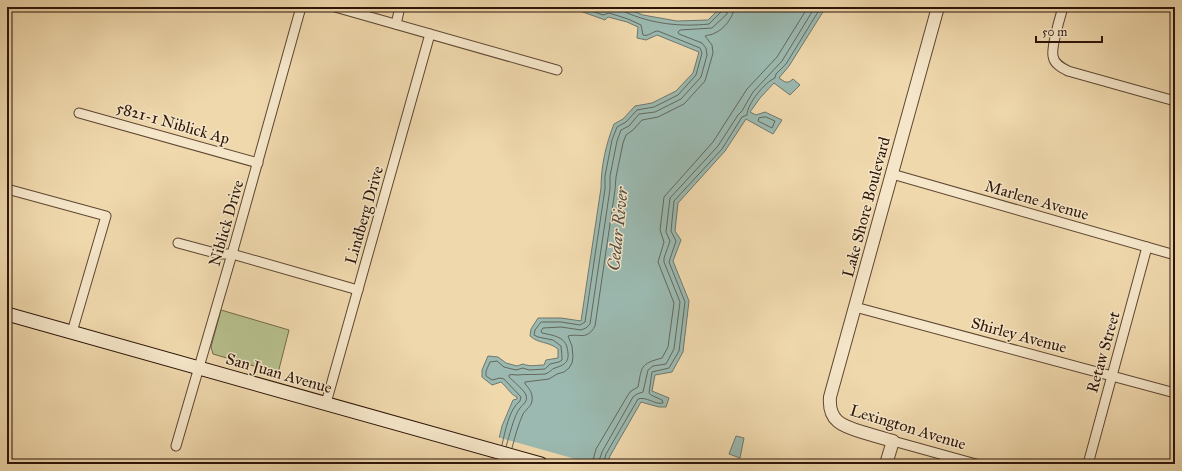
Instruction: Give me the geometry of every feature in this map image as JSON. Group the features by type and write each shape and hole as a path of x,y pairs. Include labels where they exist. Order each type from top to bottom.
{"main road":[{"name":"San Juan Avenue","path":"7,314 541,464"}],"street":[{"name":"Niblick Drive","path":"176,446 302,7"},
{"path":"335,7 557,70"},
{"path":"396,24 400,7"},
{"name":"Lake Shore Boulevard","path":"833,416 829,403 830,397 938,7"},
{"path":"1063,7 1052,49 1056,64 1068,71 1175,101"},
{"name":"Lindberg Drive","path":"326,404 430,34"},
{"name":"5821-1 Niblick Ap","path":"79,113 258,163"},
{"name":"Marlene Avenue","path":"892,174 1175,255"},
{"path":"7,189 106,216 72,332"},
{"path":"178,243 219,254 232,254 358,290"},
{"name":"Retaw Street","path":"1088,464 1147,247"},
{"name":"Shirley Avenue","path":"855,306 1175,393"},
{"name":"Lexington Avenue","path":"833,416 840,424 847,427 976,464"},
{"path":"886,464 893,441"}],"green space":[{"path":"221,310 289,330 278,373 213,354 211,347"}],"water":[{"name":"Cedar River","path":"569,7 623,7 643,15 677,21 708,20 721,7 826,7 789,66 779,78 785,82 789,82 793,79 800,85 790,95 774,83 760,98 750,112 756,115 765,112 782,120 773,134 746,119 725,151 678,203 675,231 681,240 673,261 689,301 683,352 672,372 655,375 652,391 669,398 666,407 659,407 641,402 610,456 607,464 493,464 502,426 513,400 517,399 517,397 513,395 501,382 492,385 482,377 482,370 488,356 498,357 506,363 517,366 523,364 531,366 544,365 546,360 558,358 558,349 554,346 533,339 530,336 531,329 538,318 561,318 581,321 601,188 603,163 606,147 614,124 623,119 635,106 652,103 676,91 693,73 699,52 657,35 646,40 637,38 638,27 627,22 608,17 605,20"},
{"path":"736,436 744,438 740,458 729,454"}],"pier":[{"path":"497,437 593,464 491,463"}]}
